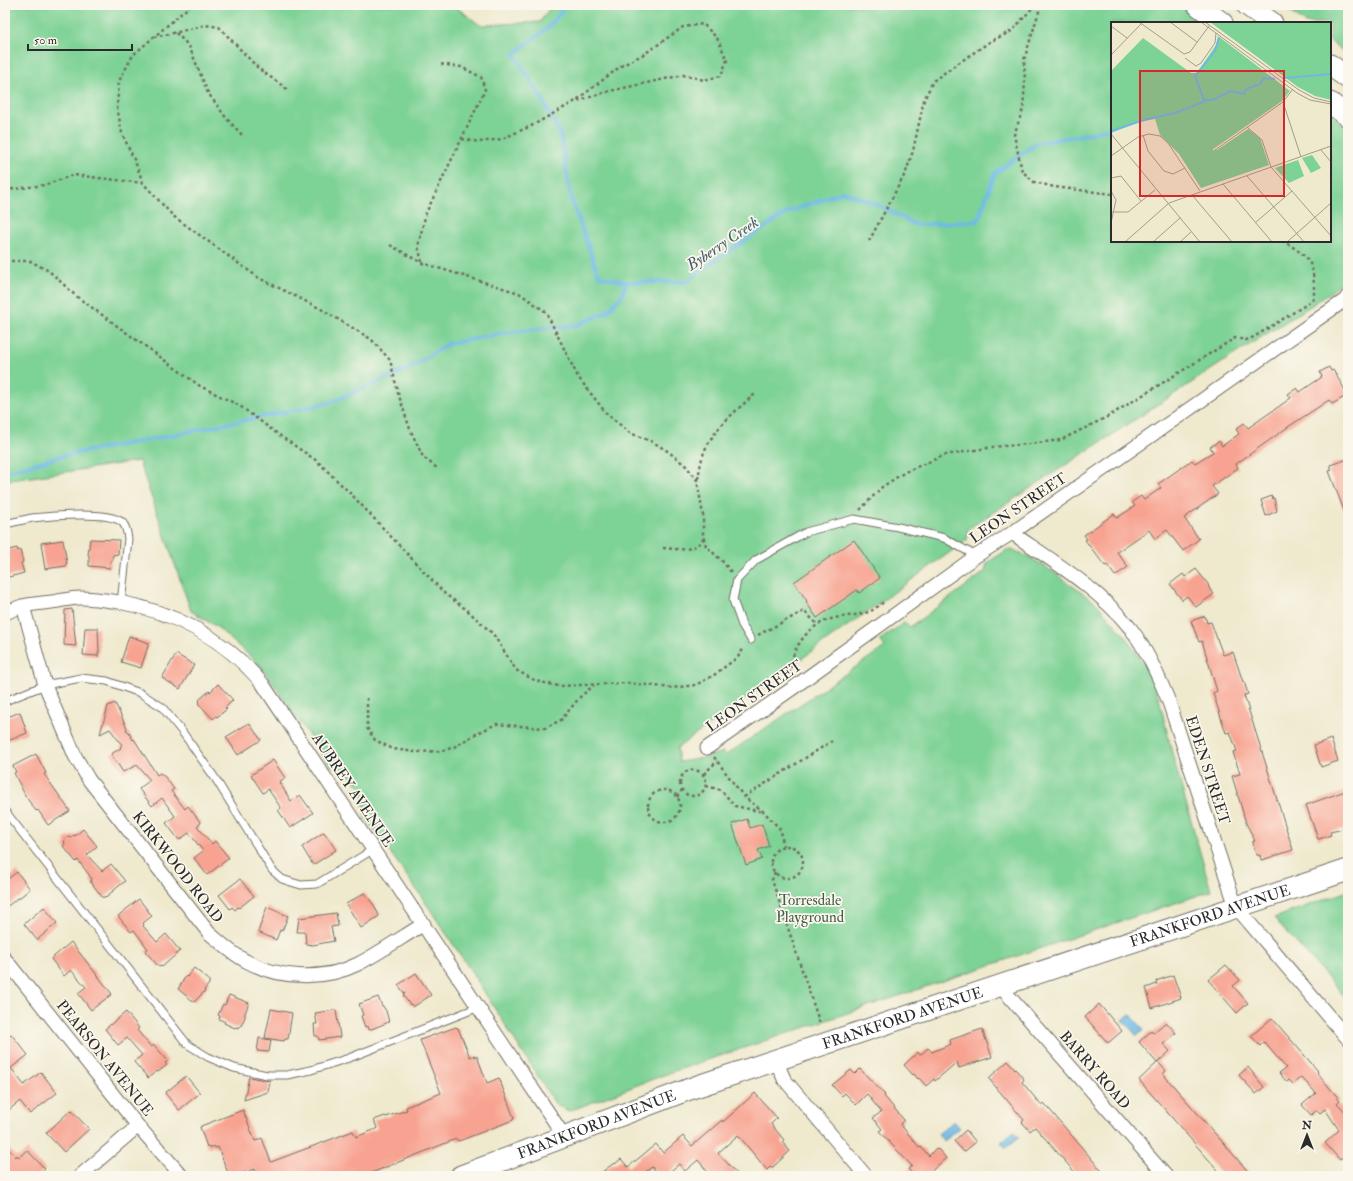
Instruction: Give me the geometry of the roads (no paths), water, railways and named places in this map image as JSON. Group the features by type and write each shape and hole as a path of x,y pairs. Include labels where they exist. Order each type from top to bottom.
{"main road":[{"path":"1198,5 1221,22"},
{"path":"1247,5 1271,22"},
{"path":"1331,66 1348,78"},
{"path":"1331,104 1348,116"},
{"name":"FRANKFORD AVENUE","path":"461,1176 487,1172 564,1136 670,1096 1348,870"}],"street":[{"name":"LEON STREET","path":"707,748 976,556 1012,533 1347,302"},
{"name":"EDEN STREET","path":"1012,533 1084,583 1110,606 1131,630 1160,679 1169,702 1236,907 1348,1040"},
{"name":"AUBREY AVENUE","path":"5,613 22,606 79,598 121,603 158,612 182,621 222,644 241,660 262,683 564,1136"},
{"name":"KIRKWOOD ROAD","path":"22,606 45,685 75,756 89,780 209,934 229,950 245,961 262,969 285,974 311,976 336,972 358,964 424,924"},
{"name":"PEARSON AVENUE","path":"5,959 138,1126 182,1176"},
{"name":"BARRY ROAD","path":"1000,986 1166,1176"},
{"path":"776,1060 784,1079 866,1176"},
{"path":"80,1176 138,1126"}],"lane":[{"path":"5,524 33,518 80,515 112,517 122,523 127,530 128,539 121,603"},
{"path":"751,640 742,624 733,600 737,580 756,560 806,532 854,519 898,526 944,538 976,556"},
{"path":"5,701 45,685 81,678 107,681 140,693 162,707 183,733 215,778 272,870 282,879 301,885 317,884 374,849"},
{"path":"5,811 187,1044 208,1057 234,1068 267,1075 287,1075 311,1070 356,1055 478,1007"}],"water":[{"path":"1130,1014 1144,1030 1137,1036 1123,1020"},
{"path":"954,1121 960,1128 944,1141 938,1134"},
{"path":"1014,1131 1019,1137 1006,1148 1001,1142"}],"waterway":[{"name":"Byberry Creek","path":"566,5 551,25 514,54 542,99 560,134 571,198 599,276 626,282 686,282 726,253 788,212 843,192 874,203 916,225 978,221 995,173 1037,143 1092,133 1111,127"},
{"path":"5,472 66,455 329,403 410,368 448,344 509,332 577,325 607,312 623,294 626,282"}],"park label":[{"name":"Torresdale Playground","path":"810,908"}]}
